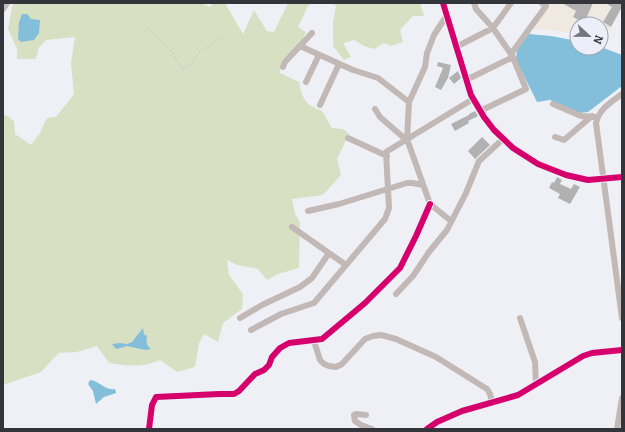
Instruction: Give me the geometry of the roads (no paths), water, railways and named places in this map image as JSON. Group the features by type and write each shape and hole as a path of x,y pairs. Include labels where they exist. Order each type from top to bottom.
{"street":[{"path":"3,10 7,3"},
{"path":"443,3 473,99 494,130 503,139 513,148 538,164 566,175 588,180 622,177"},
{"path":"474,3 476,9 493,28 512,55 526,89 480,111"},
{"path":"456,47 493,28 512,3"},
{"path":"466,80 512,55 546,6 542,3"},
{"path":"447,15 434,35 427,53 425,67 409,102 407,139 430,204 451,221"},
{"path":"283,67 285,62 312,33"},
{"path":"300,46 353,70 378,78 409,102"},
{"path":"306,82 319,55"},
{"path":"320,105 339,64"},
{"path":"555,137 564,140 595,117 606,106 622,94"},
{"path":"251,330 281,314 314,303 385,219 389,208 386,152 473,99"},
{"path":"553,104 581,116 595,117"},
{"path":"375,109 380,117 407,139"},
{"path":"595,117 622,318"},
{"path":"348,138 387,156"},
{"path":"396,294 413,276 447,230 466,193 479,161 503,139"},
{"path":"308,211 339,204 407,183 423,185"},
{"path":"149,429 152,404 156,397 234,394 239,391 255,374 264,370 269,365 272,357 280,348 289,344 322,339 365,304 400,268 430,204"},
{"path":"292,227 346,265"},
{"path":"240,318 262,305 300,287 312,278 329,253"},
{"path":"520,318 535,362 536,384"},
{"path":"314,341 320,360 324,364 336,367 342,364 365,340 373,336 381,335 396,339 436,356 487,389 492,402"},
{"path":"427,429 437,422 462,410 518,395 583,356 592,353 622,350"},
{"path":"618,427 622,398"},
{"path":"366,415 354,415 355,421 372,429"}],"water":[{"path":"22,14 27,14 31,19 40,20 39,33 34,40 21,42 18,39 19,22"},
{"path":"529,34 569,39 569,56 609,56 609,50 622,55 622,86 588,112 579,113 550,100 537,102 516,60 517,50"},
{"path":"143,328 144,334 147,336 147,345 151,349 145,350 127,346 117,349 112,344 127,344 132,342"},
{"path":"90,380 93,380 105,387 115,389 116,393 104,397 96,404 93,391 88,384"}]}
